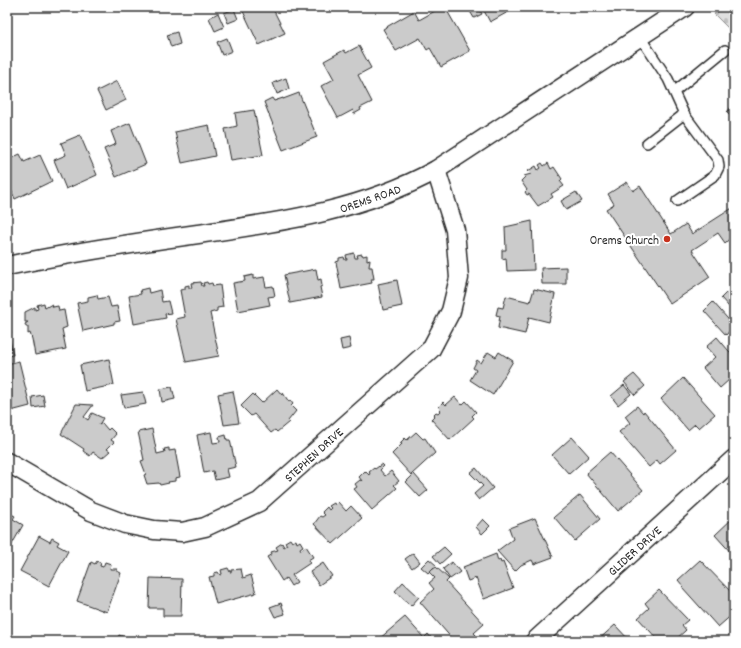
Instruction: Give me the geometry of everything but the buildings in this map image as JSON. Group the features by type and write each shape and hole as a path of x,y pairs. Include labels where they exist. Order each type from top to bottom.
{"street":[{"name":"OREMS ROAD","path":"7,266 102,248 289,221 371,199 410,184 436,170 685,7"},
{"name":"STEPHEN DRIVE","path":"7,462 91,511 126,524 154,530 182,532 205,527 260,502 431,349 451,311 459,278 455,230 436,170"},
{"name":"GLIDER DRIVE","path":"534,641 734,459"}],"lane":[{"path":"640,37 668,78 684,114 718,160 719,167 715,175 677,201"},
{"path":"674,92 725,50"},
{"path":"647,143 684,114"}],"green space":[{"path":"725,7 734,7 734,34 714,14"}],"place":[{"name":"Orems Church","path":"667,239"}]}
